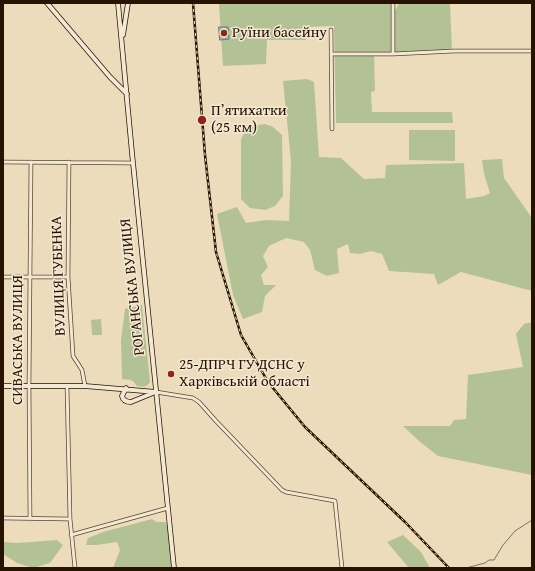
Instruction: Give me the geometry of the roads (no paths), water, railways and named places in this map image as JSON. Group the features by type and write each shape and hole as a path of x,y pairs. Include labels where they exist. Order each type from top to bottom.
{"main road":[{"path":"48,3 110,77 127,94"},
{"name":"РОГАНСЬКА ВУЛИЦЯ","path":"118,3 174,568"},
{"path":"122,39 128,3"},
{"path":"3,386 85,386 126,388 156,392"},
{"path":"126,388 122,396 123,400 127,402 131,402 156,392"}],"street":[{"path":"393,3 393,54"},
{"path":"330,30 332,129"},
{"path":"331,54 532,51"},
{"path":"3,162 133,163"},
{"name":"СИВАСЬКА ВУЛИЦЯ","path":"30,519 29,385 31,162"},
{"name":"ВУЛИЦЯ ГУБЕНКА","path":"68,162 68,277 73,356 82,370 85,386"},
{"path":"3,278 68,277"},
{"path":"67,386 70,519 75,568"},
{"path":"156,392 193,398 199,402 282,490 335,501 342,568"},
{"path":"71,535 168,508"},
{"path":"3,518 70,519"}],"water":[{"name":"Руїни басейну","path":"219,27 228,27 229,39 220,40"}],"waterway":[{"path":"466,568 485,563 489,560 494,560 503,545 515,531 532,520"}],"railway":[{"path":"193,3 205,155 216,252 241,335 268,382 305,427 405,522 449,568"}],"place":[{"name":"Руїни басейну","path":"224,33"},
{"name":"Пʼятихатки (25 км)","path":"202,120"},
{"name":"25-ДПРЧ ГУ ДСНС у Харківській області","path":"171,374"}]}
